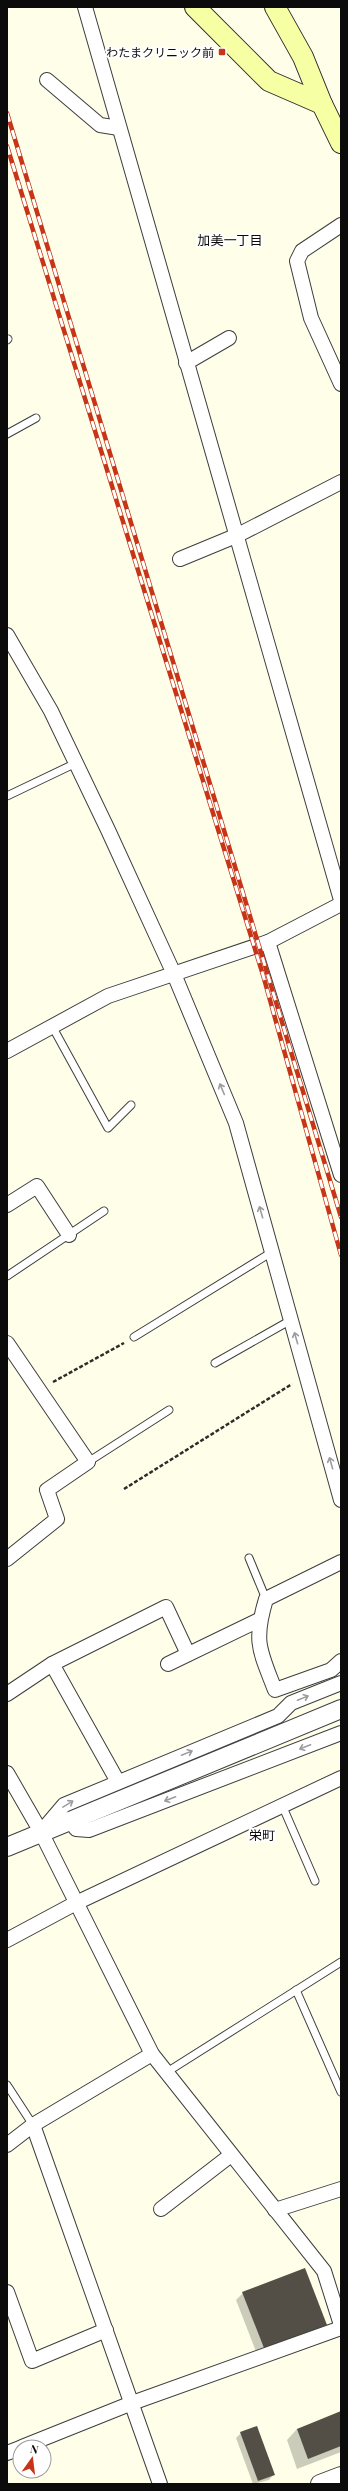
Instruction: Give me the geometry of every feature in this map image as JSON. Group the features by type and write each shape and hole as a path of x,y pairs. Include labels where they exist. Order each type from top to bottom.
{"main road":[{"path":"195,7 269,81 322,104"},
{"path":"275,7 303,57 322,104 341,143"}],"street":[{"path":"85,7 118,128 186,363 238,535 341,900"},
{"path":"47,80 100,125 118,128"},
{"path":"341,226 302,252 297,261 311,318 341,384"},
{"path":"186,363 230,338"},
{"path":"180,559 238,535 341,482"},
{"path":"8,641 51,711 76,763 174,974 236,1123 341,1500"},
{"path":"7,1051 108,996 268,942 341,904"},
{"path":"268,942 341,1175"},
{"path":"7,1205 37,1186 69,1235"},
{"path":"7,1343 88,1462 47,1490 57,1519 7,1559"},
{"path":"341,1562 266,1599 259,1620 258,1647 275,1690 331,1670 341,1661"},
{"path":"7,1694 52,1664 166,1607 188,1654"},
{"path":"168,1664 259,1620"},
{"path":"52,1664 118,1782"},
{"path":"41,1832 64,1805 278,1716 291,1703 341,1683"},
{"path":"7,1847 70,1819 341,1709"},
{"path":"70,1819 76,1829 89,1830 341,1733"},
{"path":"7,1773 41,1832 152,2054 324,2271 341,2325"},
{"path":"7,1940 76,1903 341,1778"},
{"path":"7,2145 33,2126 152,2054"},
{"path":"33,2126 160,2484"},
{"path":"161,2209 231,2155"},
{"path":"275,2210 341,2189"},
{"path":"7,2292 32,2361 106,2330"},
{"path":"41,2439 132,2403 341,2328"},
{"path":"320,2484 341,2476"}],"lane":[{"path":"7,434 36,418"},
{"path":"7,796 76,763"},
{"path":"52,1026 108,1128 131,1106"},
{"path":"7,1276 104,1211"},
{"path":"134,1337 272,1252"},
{"path":"215,1363 290,1320"},
{"path":"88,1462 169,1410"},
{"path":"249,1558 266,1599"},
{"path":"282,1805 315,1881"},
{"path":"167,2072 341,1962"},
{"path":"296,1990 341,2092"},
{"path":"7,2085 33,2126"}],"path":[{"path":"39,1390 134,1337"},
{"path":"124,1489 306,1375"}],"building":[{"path":"305,2268 327,2325 264,2348 242,2292"},
{"path":"341,2411 341,2446 308,2459 297,2429"},
{"path":"257,2426 275,2475 258,2481 240,2432"}],"railway":[{"path":"7,113 341,1217"},
{"path":"7,146 263,975 341,1255"}],"place":[{"name":"わたまクリニック前","path":"222,52"}],"district":[{"name":"加美一丁目","path":"230,239"},
{"name":"栄町","path":"262,1834"}]}
